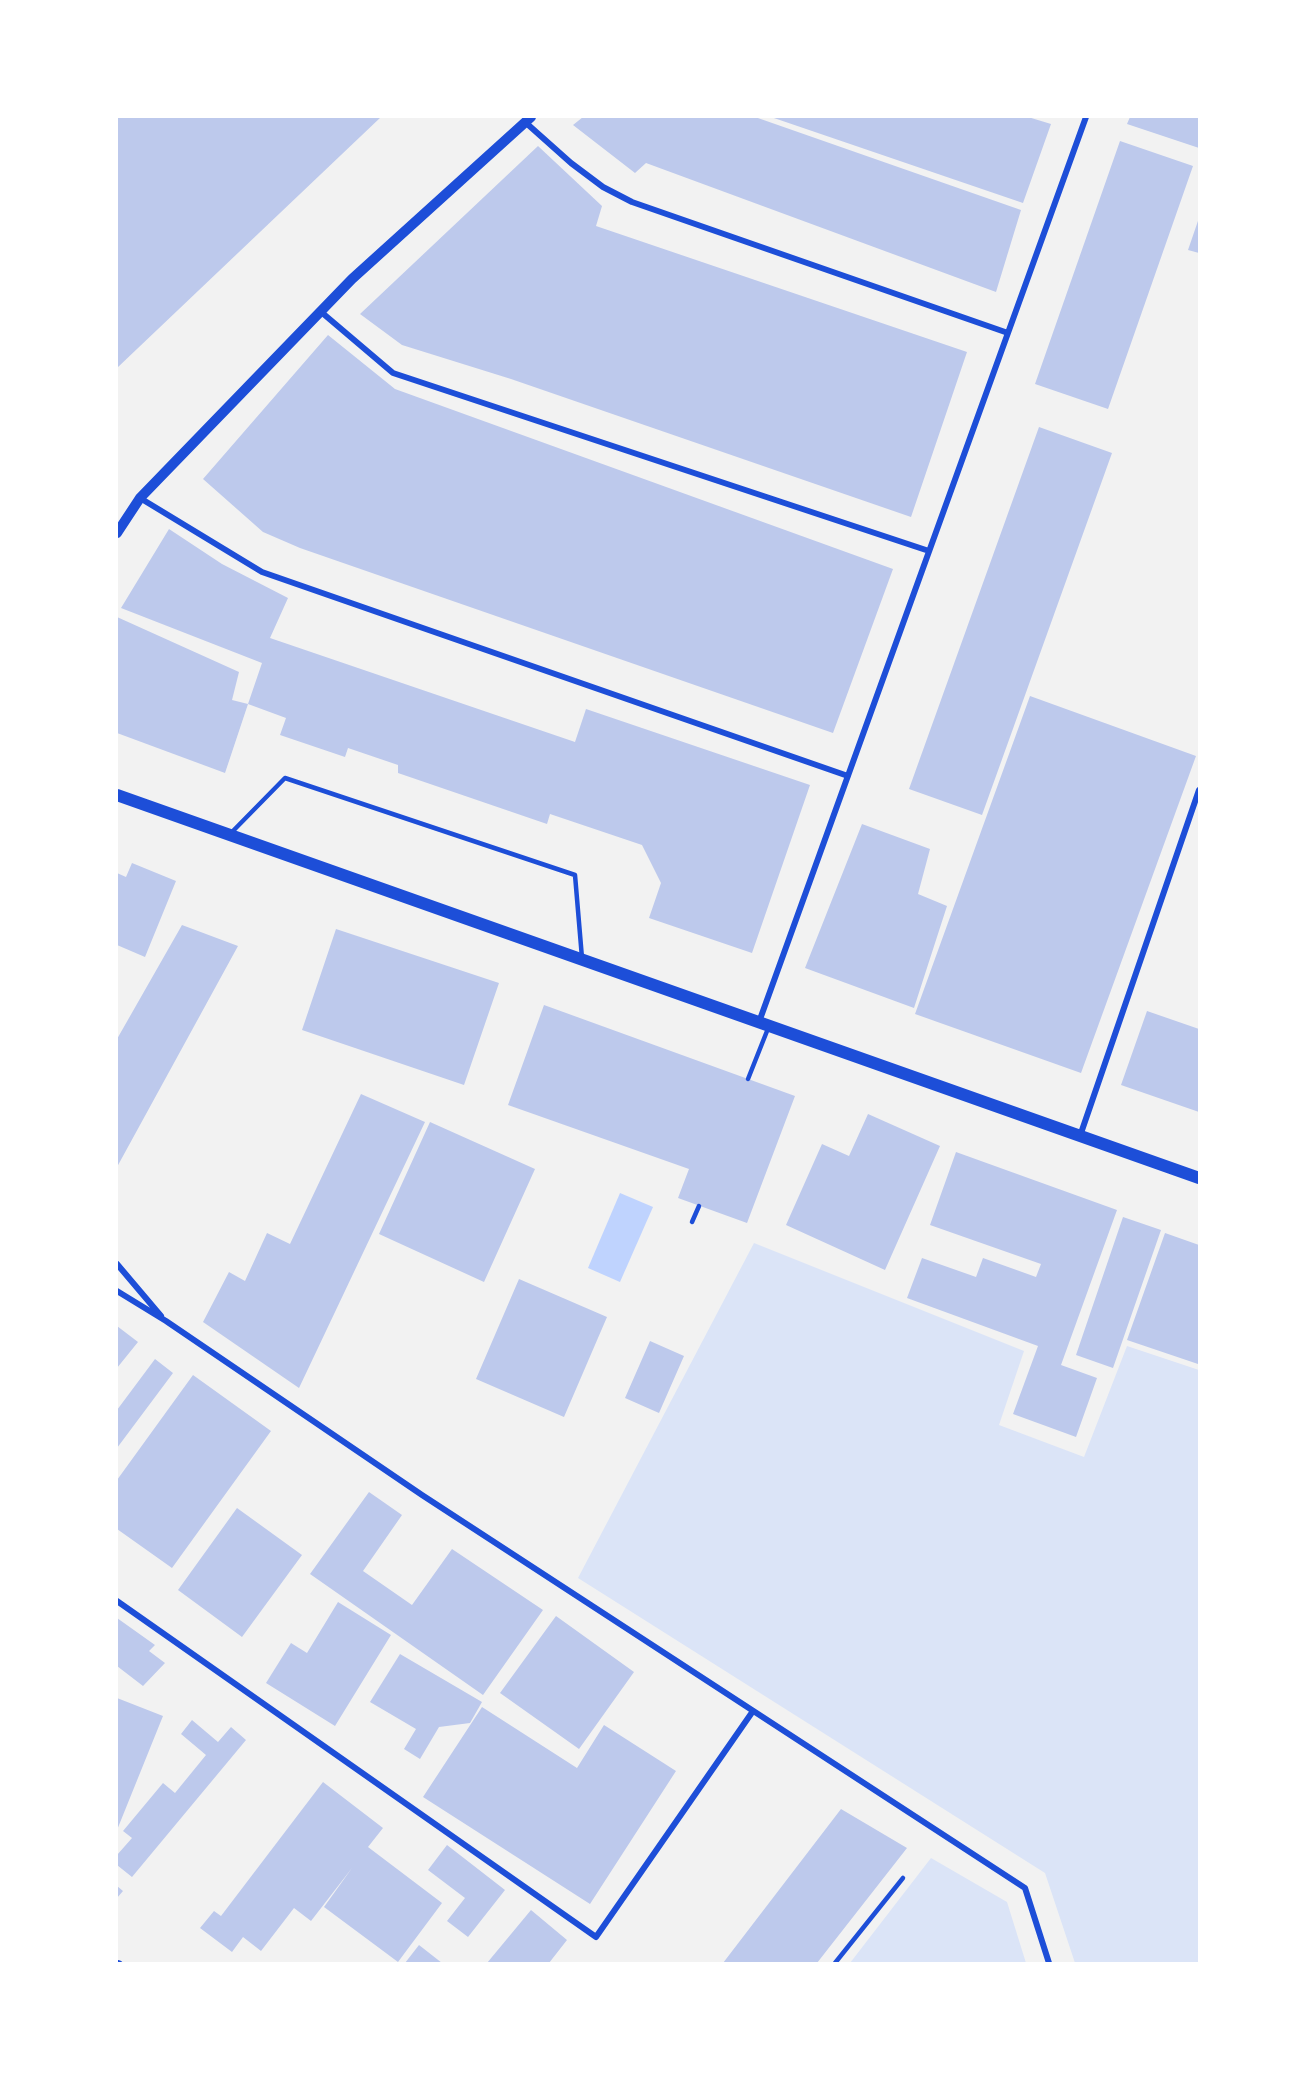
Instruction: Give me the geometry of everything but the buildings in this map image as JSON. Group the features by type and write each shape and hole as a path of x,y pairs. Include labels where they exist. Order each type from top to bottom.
{"main road":[{"path":"117,795 1199,1178"}],"street":[{"path":"764,1024 848,776 1086,117"},
{"path":"117,533 140,498 352,279 528,119 579,169 603,187 632,202 1008,333"},
{"path":"320,312 393,373 929,551"},
{"path":"140,498 261,572 848,776"},
{"path":"1080,1136 1199,790"},
{"path":"117,1264 166,1321"},
{"path":"117,1291 166,1321 394,1477 1026,1888 1049,1963"},
{"path":"117,1600 596,1938 753,1711"}],"lane":[{"path":"229,834 285,778 575,875 582,960"},
{"path":"748,1079 764,1024"},
{"path":"692,1222 699,1206"},
{"path":"835,1963 903,1878"}],"shaded area":[{"path":"754,1243 1024,1351 999,1425 1084,1457 1127,1346 1199,1370 1199,1963 1075,1963 1045,1873 578,1578"},
{"path":"931,1858 1007,1902 1026,1963 850,1963"}],"water":[{"path":"620,1193 653,1207 620,1282 588,1268"}]}
